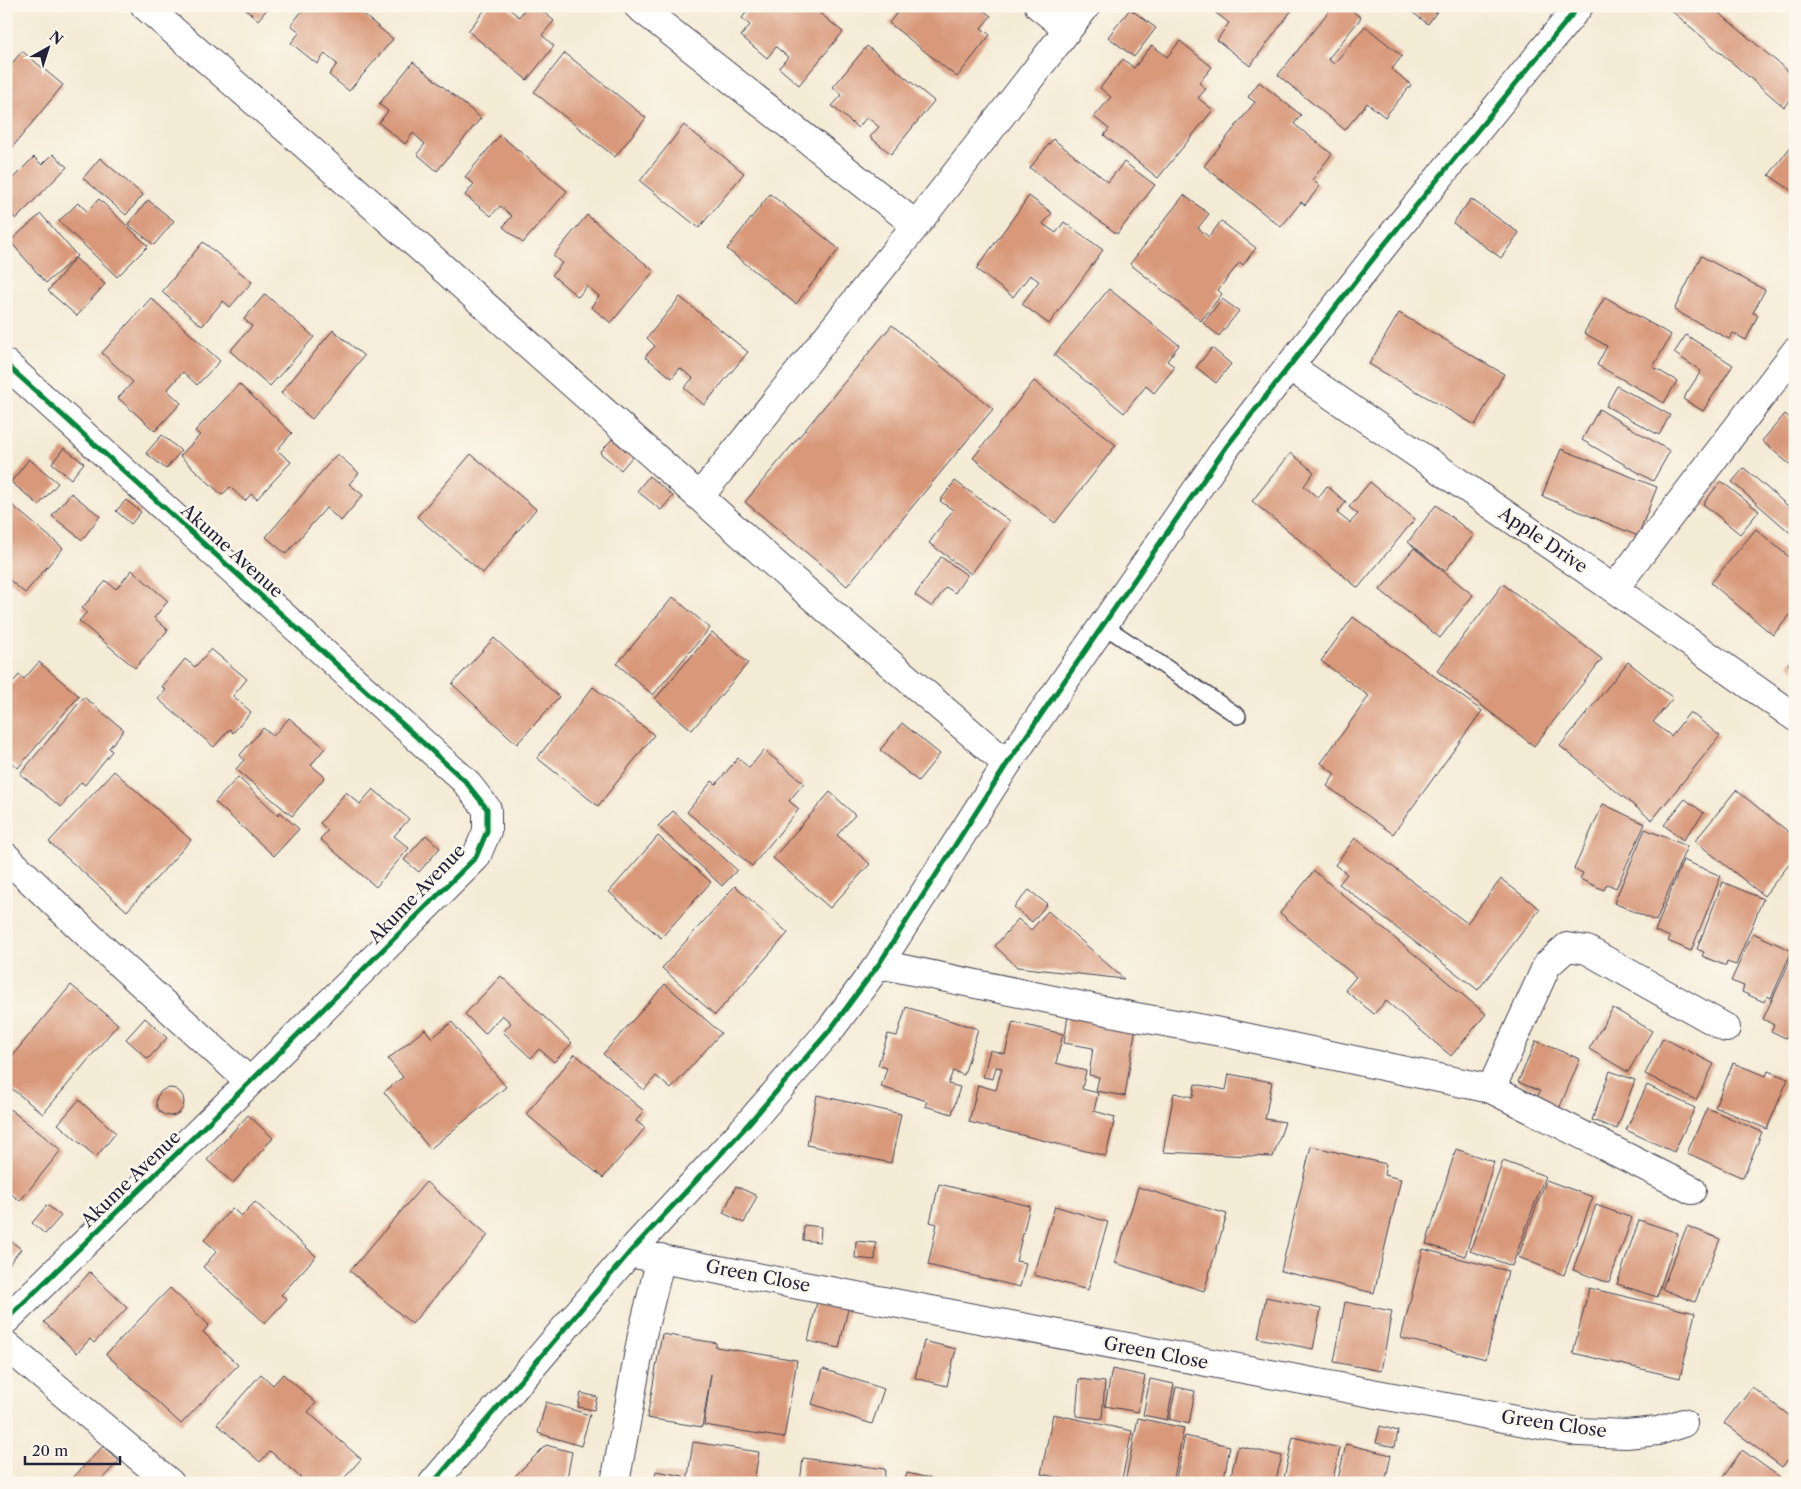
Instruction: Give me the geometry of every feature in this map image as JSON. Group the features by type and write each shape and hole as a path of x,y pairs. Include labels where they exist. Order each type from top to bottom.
{"street":[{"path":"145,6 306,145 786,574 1007,764"},
{"path":"638,6 916,225"},
{"path":"1039,6 1068,29"},
{"path":"700,496 916,225 1086,6"},
{"path":"433,1483 629,1253 743,1130 830,1030 879,964 1007,764 1227,446 1384,244 1579,6"},
{"path":"1614,589 1795,352"},
{"name":"Akume Avenue","path":"6,364 465,781 486,809 487,831 476,857 250,1082 6,1320"},
{"name":"Apple Drive","path":"1289,366 1614,589 1795,717"},
{"path":"6,857 99,945 250,1082"},
{"path":"1491,1089 1547,964 1567,947 1587,950 1726,1028"},
{"path":"879,964 1131,1016 1226,1033 1491,1089 1692,1190"},
{"name":"Green Close","path":"629,1253 1578,1432 1626,1434 1658,1432 1683,1423"},
{"path":"615,1483 642,1335 661,1258"},
{"path":"6,1345 170,1483"}],"lane":[{"path":"1103,625 1238,716"}],"building":[{"path":"242,6 270,6 258,20"},
{"path":"306,6 353,6 393,39 349,91 329,75 337,64 325,54 317,64 291,43 300,32 291,25"},
{"path":"488,6 506,6 519,17 527,6 537,6 554,21 542,35 554,46 527,80 468,31"},
{"path":"751,6 811,6 843,32 799,85 779,68 788,57 776,47 767,58 741,36 750,25 742,18"},
{"path":"902,6 978,6 991,16 981,28 990,35 957,77 889,23"},
{"path":"1207,6 1295,6 1250,66 1217,40 1229,23"},
{"path":"1333,6 1347,6 1361,18 1328,59 1334,64 1365,26 1402,56 1392,69 1411,85 1385,117 1367,103 1345,130 1278,75"},
{"path":"1404,6 1441,6 1428,24"},
{"path":"1666,6 1711,6 1795,77 1795,94 1784,107"},
{"path":"1130,9 1156,28 1134,57 1108,37"},
{"path":"1180,41 1212,67 1199,83 1206,89 1198,98 1213,110 1158,178 1104,135 1109,129 1094,117 1111,97 1100,88 1123,59 1134,68 1152,45 1167,57"},
{"path":"867,46 934,101 891,154 870,137 879,127 867,117 858,128 832,106 842,95 833,87"},
{"path":"22,51 63,85 6,155 6,71"},
{"path":"565,53 646,118 615,157 534,92"},
{"path":"413,62 481,118 437,171 417,154 425,144 413,133 405,144 379,123 388,111 379,104"},
{"path":"1259,82 1301,115 1294,124 1332,154 1312,180 1320,186 1305,205 1301,202 1281,227 1204,166 1255,102 1248,97"},
{"path":"684,125 744,173 699,228 640,181"},
{"path":"500,135 567,191 523,243 503,227 512,216 500,206 491,216 465,195 474,184 465,177"},
{"path":"1053,139 1108,182 1124,162 1155,185 1117,234 1030,168"},
{"path":"1795,141 1795,193 1769,175"},
{"path":"53,154 67,167 16,219 6,209 6,185 34,157 42,165"},
{"path":"100,158 143,195 126,215 83,178"},
{"path":"770,194 839,249 796,304 727,249"},
{"path":"1184,195 1209,214 1198,228 1209,237 1221,221 1256,248 1243,265 1240,262 1218,290 1222,294 1201,321 1130,264"},
{"path":"1029,196 1052,213 1043,224 1056,233 1064,222 1103,250 1049,324 1022,304 1039,281 1030,275 1013,297 976,269"},
{"path":"99,199 148,246 117,277 59,221 78,203 87,211"},
{"path":"1471,199 1519,233 1501,258 1453,223"},
{"path":"148,200 174,221 154,245 128,224"},
{"path":"41,214 77,256 46,283 10,241"},
{"path":"587,215 654,271 611,323 591,307 599,296 587,286 578,297 552,275 562,263 553,256"},
{"path":"203,242 252,282 230,307 223,301 202,326 162,292"},
{"path":"1701,256 1765,290 1753,313 1758,315 1746,340 1733,333 1729,339 1674,310"},
{"path":"75,258 105,284 77,316 48,291"},
{"path":"1109,289 1179,345 1167,361 1175,367 1154,393 1146,386 1124,413 1054,355"},
{"path":"265,294 314,337 270,386 230,351 252,326 244,319"},
{"path":"680,297 748,352 704,405 684,388 693,378 680,368 672,378 645,357 655,346 647,338"},
{"path":"1605,297 1671,335 1653,367 1677,381 1664,403 1597,365 1607,346 1584,333"},
{"path":"151,298 220,361 197,385 183,372 167,390 181,403 155,431 118,398 133,382 102,353"},
{"path":"1222,299 1239,311 1219,336 1203,323"},
{"path":"1399,313 1504,374 1475,425 1369,364"},
{"path":"892,325 993,409 847,586 745,502"},
{"path":"333,330 364,356 312,419 281,393"},
{"path":"1686,335 1733,365 1703,411 1683,399 1701,371 1674,353"},
{"path":"1212,348 1231,364 1216,383 1196,367"},
{"path":"1034,381 1116,445 1055,523 973,458"},
{"path":"239,384 292,433 277,450 291,462 257,499 251,494 245,501 230,487 222,495 180,456 200,435 195,431"},
{"path":"1617,386 1670,415 1659,435 1606,406"},
{"path":"1599,409 1670,451 1653,481 1582,440"},
{"path":"1785,414 1795,422 1795,469 1762,441"},
{"path":"162,435 181,451 166,469 146,453"},
{"path":"612,439 633,456 621,470 600,453"},
{"path":"64,448 84,463 71,479 52,463"},
{"path":"1561,449 1657,487 1638,536 1542,496"},
{"path":"1291,453 1314,472 1304,486 1318,498 1327,486 1346,502 1337,513 1350,523 1358,514 1349,507 1370,482 1415,519 1358,588 1252,501"},
{"path":"337,454 359,473 349,484 363,495 341,521 326,508 286,554 266,537"},
{"path":"471,454 536,509 483,573 417,517"},
{"path":"29,459 58,483 39,505 11,482"},
{"path":"1744,468 1788,506 1795,498 1795,537 1732,482"},
{"path":"649,476 673,496 661,510 637,491"},
{"path":"955,481 1010,521 971,574 929,543 953,510 940,501"},
{"path":"1721,481 1759,511 1740,534 1703,504"},
{"path":"71,493 100,516 82,540 52,516"},
{"path":"6,500 63,548 25,593 6,577"},
{"path":"126,500 141,512 131,524 116,511"},
{"path":"1436,505 1474,535 1445,571 1408,542"},
{"path":"1756,529 1795,562 1795,609 1773,635 1711,583"},
{"path":"1414,548 1473,595 1440,638 1380,590"},
{"path":"941,557 967,575 955,593 946,587 932,607 915,595"},
{"path":"132,570 168,601 154,618 168,630 135,668 79,621 87,612 82,608 106,581 116,589"},
{"path":"1503,584 1602,659 1534,746 1437,671"},
{"path":"673,597 710,628 653,695 617,664"},
{"path":"1353,617 1482,711 1393,834 1327,786 1335,774 1321,763 1369,696 1321,661"},
{"path":"712,632 748,663 692,730 655,699"},
{"path":"494,638 559,697 517,744 452,684"},
{"path":"211,649 247,679 233,696 251,712 233,733 230,729 214,747 158,699 166,690 162,687 185,659 195,667"},
{"path":"1795,656 1795,670 1788,664"},
{"path":"39,662 79,696 18,768 6,759 6,690 19,675 24,679"},
{"path":"1628,662 1673,698 1653,722 1671,736 1690,712 1720,736 1652,820 1560,746"},
{"path":"593,687 654,735 598,806 537,758"},
{"path":"84,697 124,730 109,748 112,751 85,785 81,782 61,807 20,774"},
{"path":"289,718 325,748 311,765 325,777 292,816 236,769 244,760 240,755 263,728 273,736"},
{"path":"902,723 940,754 918,781 880,750"},
{"path":"764,750 804,783 789,801 799,809 752,866 687,812 712,781 716,784 738,758 749,768"},
{"path":"114,771 191,840 127,911 49,842"},
{"path":"238,777 278,815 280,812 299,829 274,856 215,802"},
{"path":"373,789 409,819 394,836 409,848 376,887 320,839 328,830 320,823 346,792 360,804"},
{"path":"1736,790 1795,837 1795,857 1764,896 1695,841"},
{"path":"830,792 855,815 837,835 870,864 830,908 773,858"},
{"path":"1685,799 1704,813 1683,840 1664,825"},
{"path":"1603,804 1645,824 1616,888 1607,884 1604,890 1580,879 1583,873 1574,869"},
{"path":"673,811 737,870 722,886 658,826"},
{"path":"1645,829 1687,846 1656,921 1614,903"},
{"path":"426,835 440,848 419,872 404,860"},
{"path":"658,836 711,882 661,938 609,892"},
{"path":"1355,838 1467,923 1501,879 1540,909 1478,990 1339,884 1347,874 1335,865"},
{"path":"1683,860 1721,876 1691,951 1668,941 1670,937 1655,931"},
{"path":"1314,871 1486,1014 1451,1056 1386,1001 1374,1014 1345,990 1356,977 1280,913"},
{"path":"1723,882 1763,899 1736,965 1727,962 1726,966 1702,956 1704,952 1697,949"},
{"path":"735,886 788,933 715,1015 662,968"},
{"path":"1029,890 1047,904 1032,922 1014,907"},
{"path":"1048,911 1124,979 1017,967 995,946 1018,919 1031,930"},
{"path":"1753,933 1792,951 1771,998 1767,996 1764,1002 1742,992 1744,986 1731,981"},
{"path":"1792,957 1795,959 1795,1035 1792,1041 1771,1031 1774,1025 1763,1019"},
{"path":"501,976 572,1043 554,1062 539,1049 531,1058 503,1032 511,1023 502,1015 485,1034 465,1014"},
{"path":"665,984 721,1033 671,1089 656,1076 644,1090 603,1054"},
{"path":"71,985 118,1024 43,1114 6,1084 6,1063"},
{"path":"906,1007 978,1029 964,1075 953,1071 948,1084 960,1087 952,1114 925,1106 927,1101 881,1087 887,1068 878,1065 888,1034 897,1036"},
{"path":"1613,1008 1652,1031 1628,1072 1589,1049"},
{"path":"1068,1015 1136,1026 1125,1096 1096,1091 1099,1077 1089,1075 1093,1048 1064,1043"},
{"path":"145,1018 167,1038 148,1059 126,1039"},
{"path":"452,1022 506,1087 430,1149 384,1092 403,1077 388,1059 425,1029 432,1038"},
{"path":"1013,1022 1063,1034 1056,1063 1086,1071 1082,1089 1098,1093 1094,1111 1115,1117 1106,1156 969,1122 978,1085 996,1090 1002,1068 996,1067 993,1079 983,1077 990,1050 1005,1054"},
{"path":"1663,1038 1714,1064 1696,1100 1645,1074"},
{"path":"1536,1041 1580,1059 1559,1109 1536,1100 1540,1091 1518,1082"},
{"path":"575,1054 644,1111 636,1121 645,1128 603,1178 526,1114"},
{"path":"1733,1063 1766,1076 1768,1071 1788,1079 1767,1129 1715,1107"},
{"path":"1610,1071 1635,1080 1617,1129 1592,1120"},
{"path":"1229,1074 1272,1082 1265,1119 1285,1122 1273,1157 1163,1152 1174,1093 1193,1097 1195,1084 1226,1090"},
{"path":"1647,1085 1695,1108 1674,1152 1626,1130"},
{"path":"170,1088 180,1092 184,1102 180,1112 170,1116 160,1112 156,1102 160,1092"},
{"path":"817,1095 901,1114 891,1163 807,1145"},
{"path":"79,1100 116,1133 96,1157 58,1124"},
{"path":"6,1106 61,1150 20,1201 9,1192 6,1196"},
{"path":"1707,1108 1762,1132 1743,1178 1687,1153"},
{"path":"248,1115 273,1138 233,1183 207,1160"},
{"path":"1311,1146 1386,1164 1384,1175 1401,1179 1374,1293 1281,1271"},
{"path":"1456,1149 1494,1162 1465,1256 1426,1244"},
{"path":"1503,1161 1545,1176 1512,1266 1470,1251"},
{"path":"1546,1180 1593,1197 1564,1275 1518,1257"},
{"path":"426,1182 488,1235 412,1324 350,1271"},
{"path":"939,1184 1030,1206 1016,1261 1026,1263 1020,1287 928,1265 937,1224 930,1222"},
{"path":"736,1186 757,1196 744,1223 723,1213"},
{"path":"1138,1187 1227,1214 1204,1291 1115,1263"},
{"path":"255,1202 316,1256 281,1295 287,1299 265,1323 203,1267 217,1251 204,1240 232,1208 241,1216"},
{"path":"47,1205 61,1216 45,1234 32,1223"},
{"path":"1596,1205 1632,1218 1609,1283 1573,1270"},
{"path":"1055,1206 1108,1222 1088,1290 1034,1275"},
{"path":"1639,1220 1678,1233 1657,1297 1617,1284"},
{"path":"804,1225 821,1227 820,1242 803,1240"},
{"path":"1687,1226 1720,1239 1695,1302 1662,1289"},
{"path":"6,1237 21,1249 6,1268"},
{"path":"856,1241 876,1243 875,1260 855,1258"},
{"path":"1423,1249 1508,1271 1486,1359 1401,1338"},
{"path":"90,1272 127,1308 94,1343 90,1339 77,1353 44,1322"},
{"path":"170,1288 209,1325 203,1332 238,1365 181,1424 106,1354"},
{"path":"1589,1288 1695,1313 1680,1378 1573,1353"},
{"path":"1266,1297 1321,1309 1313,1349 1258,1338"},
{"path":"817,1302 848,1309 839,1348 808,1341"},
{"path":"1345,1302 1392,1311 1381,1371 1334,1362"},
{"path":"662,1334 716,1343 716,1347 797,1360 784,1438 704,1425 711,1374 702,1427 647,1418"},
{"path":"924,1341 956,1349 947,1386 915,1378"},
{"path":"823,1369 884,1389 872,1424 812,1404"},
{"path":"1112,1369 1145,1376 1138,1412 1105,1406"},
{"path":"261,1374 273,1385 283,1374 316,1403 308,1412 361,1459 340,1483 307,1483 270,1451 260,1462 217,1424"},
{"path":"1079,1379 1105,1382 1102,1419 1076,1416"},
{"path":"1150,1379 1174,1384 1167,1420 1143,1415"},
{"path":"1176,1387 1195,1391 1189,1424 1169,1419"},
{"path":"1752,1387 1795,1420 1795,1451 1782,1467 1724,1423"},
{"path":"581,1393 597,1397 594,1410 578,1407"},
{"path":"546,1402 590,1415 581,1446 538,1433"},
{"path":"1053,1414 1132,1431 1121,1483 1084,1483 1041,1474"},
{"path":"1138,1418 1184,1428 1173,1483 1150,1483 1126,1478"},
{"path":"1380,1426 1398,1431 1395,1447 1376,1443"},
{"path":"1185,1436 1230,1446 1223,1483 1175,1483"},
{"path":"1293,1437 1340,1448 1332,1483 1283,1483"},
{"path":"693,1442 759,1452 754,1483 687,1483"},
{"path":"1346,1444 1391,1455 1385,1483 1337,1483"},
{"path":"546,1445 572,1452 566,1483 508,1483"},
{"path":"103,1446 119,1461 98,1483 68,1483"},
{"path":"1238,1446 1282,1456 1275,1483 1229,1483"},
{"path":"1742,1450 1788,1483 1719,1483"},
{"path":"803,1458 885,1469 884,1483 800,1483"},
{"path":"656,1471 683,1476 681,1483 654,1483"},
{"path":"907,1473 947,1482 947,1483 904,1483"}],"cycle path":[{"path":"433,1483 629,1253 743,1130 830,1030 879,964 1007,764 1227,446 1384,245 1579,6"},
{"path":"6,364 465,781 487,809 487,831 476,857 250,1082 6,1320"}]}
